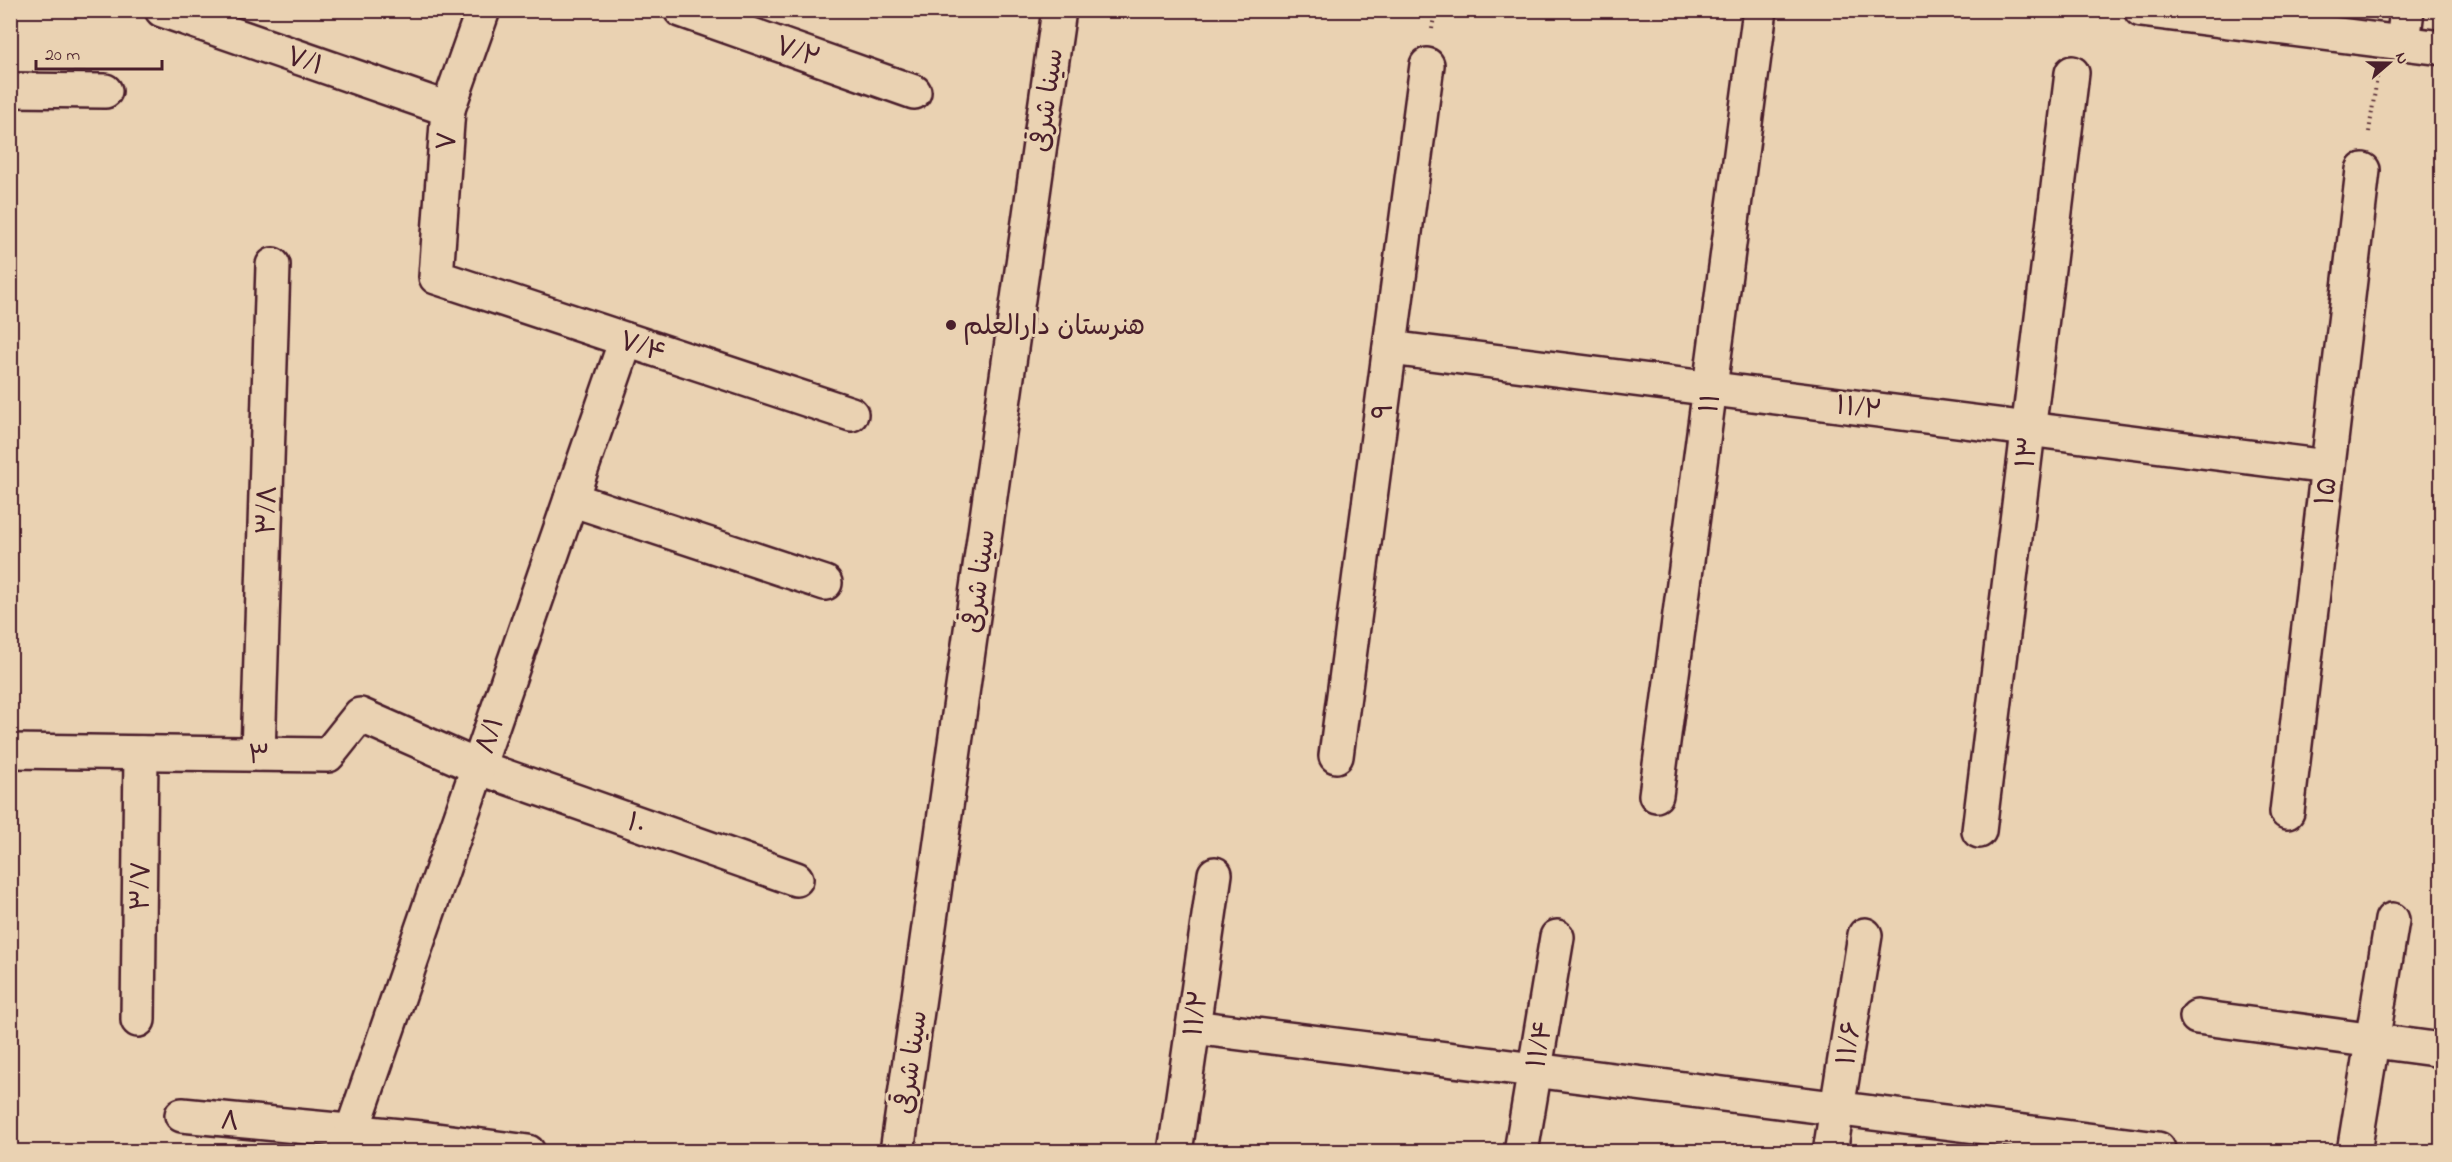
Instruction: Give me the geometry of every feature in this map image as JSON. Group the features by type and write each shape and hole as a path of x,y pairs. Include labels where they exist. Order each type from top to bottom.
{"street":[{"name":"۷/۱","path":"162,10 448,109"},
{"name":"۷","path":"436,277 448,109 483,10"},
{"name":"۷/۲","path":"681,10 914,92"},
{"name":"سینا شرقی","path":"897,1152 1059,10"},
{"name":"۱۱","path":"1656,795 1760,10"},
{"path":"2141,10 2442,48"},
{"path":"2393,42 2407,10"},
{"name":"۹","path":"1336,756 1427,65"},
{"name":"۱۳","path":"1979,831 2072,73"},
{"path":"10,90 105,91"},
{"name":"۱۵","path":"2287,812 2363,170"},
{"name":"۳/۸","path":"258,754 273,265"},
{"name":"۷/۴","path":"436,277 851,414"},
{"name":"۸/۱","path":"351,1131 626,340"},
{"name":"۱۱/۲","path":"1390,348 2328,467"},
{"path":"571,499 825,583"},
{"name":"۳","path":"10,751 328,755 360,715 478,767"},
{"name":"۳/۷","path":"138,1020 141,753"},
{"name":"۱۰","path":"478,767 796,879"},
{"name":"۱۱/۲","path":"1175,1152 1215,874"},
{"path":"2354,1152 2392,920"},
{"name":"۱۱/۶","path":"1830,1152 1866,934"},
{"name":"۱۱/۴","path":"1521,1152 1557,937"},
{"path":"2197,1017 2442,1050"},
{"path":"1193,1027 2158,1150"},
{"name":"۸","path":"182,1115 351,1131 420,1145 528,1152"}],"path":[{"path":"2363,170 2393,42"}],"place":[{"name":"هنرستان دارالعلم","path":"951,325"}]}
